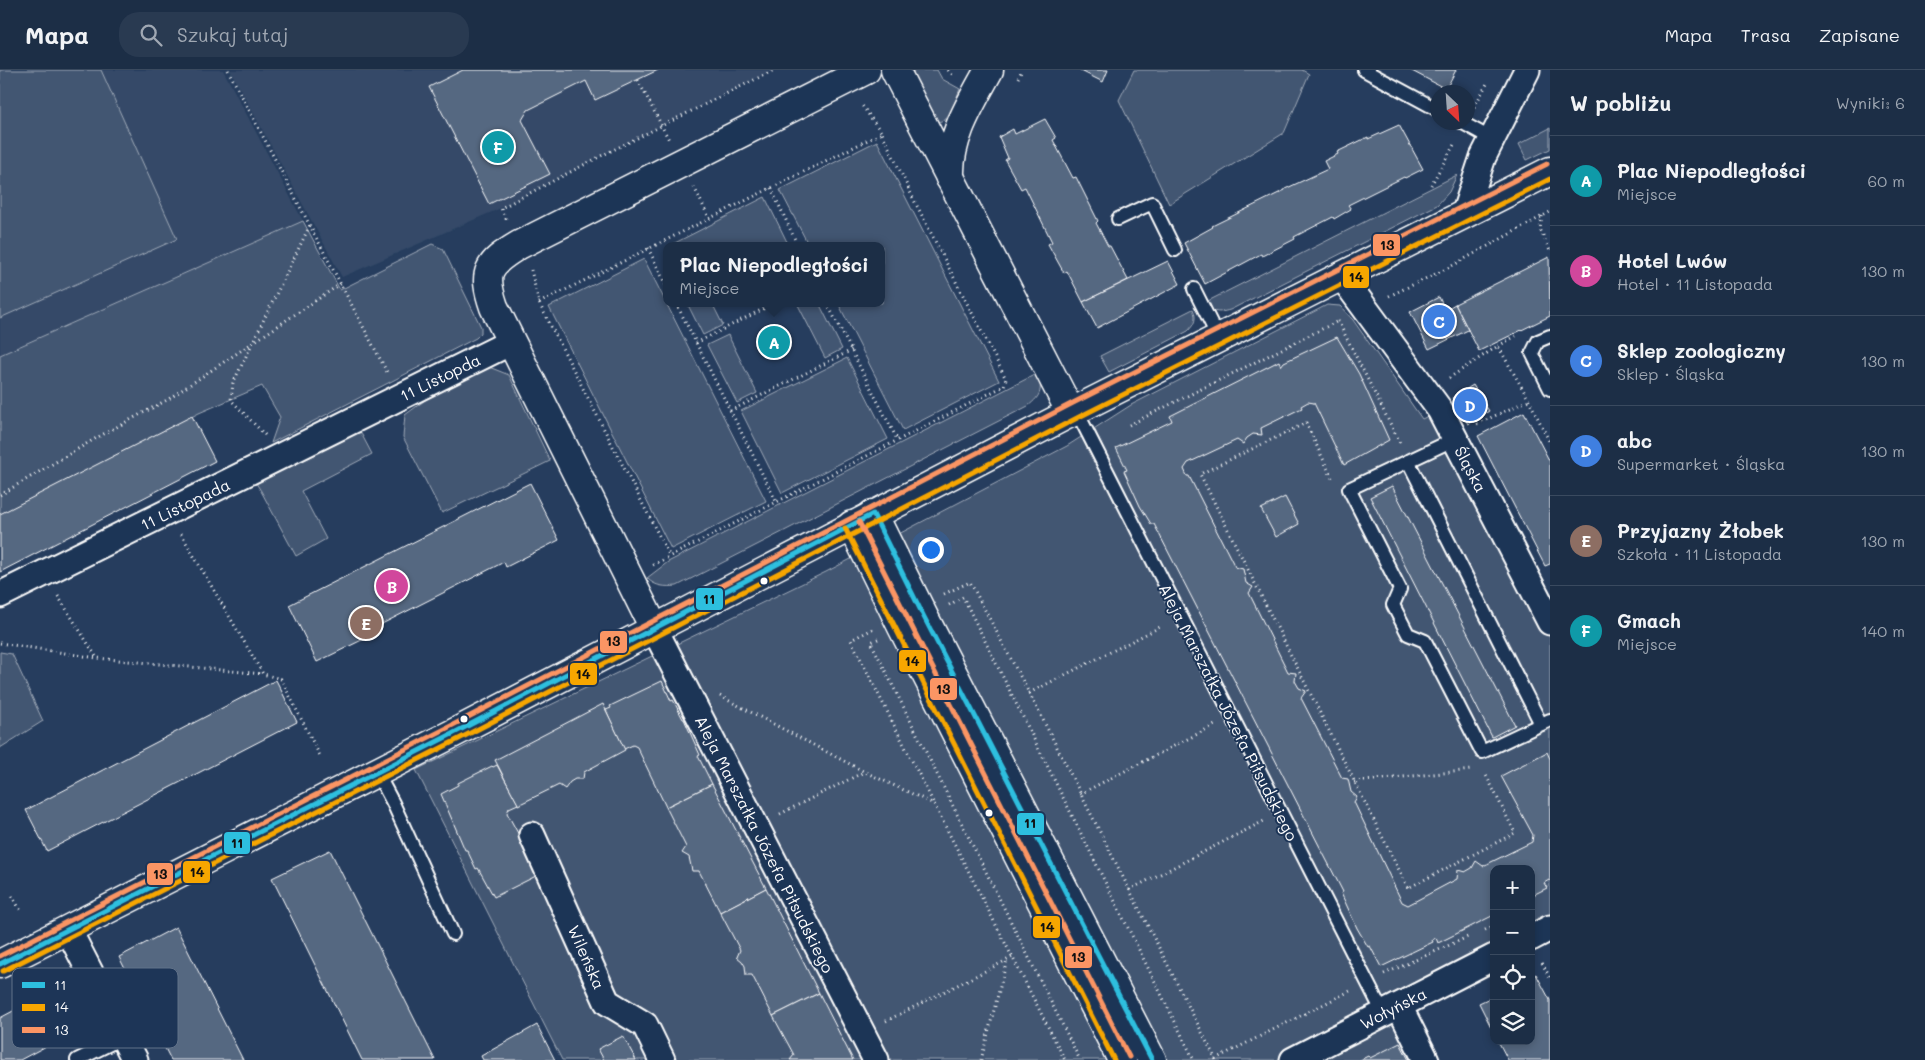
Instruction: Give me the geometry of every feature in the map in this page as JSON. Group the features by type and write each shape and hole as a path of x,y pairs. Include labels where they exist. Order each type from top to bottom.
{"street":[{"path":"895,70 1073,412"},
{"path":"950,178 950,162 959,130 989,70"},
{"path":"1464,215 1475,179 1492,139 1527,70"},
{"path":"654,628 494,307 487,286 489,269 502,255 857,75"},
{"path":"0,964 452,734 1073,412 1550,171"},
{"name":"Śląska","path":"1342,277 1440,410 1548,611"},
{"name":"11 Listopda","path":"370,412 511,342"},
{"name":"11 Listopada","path":"0,595 370,412"},
{"path":"863,520 902,628 1122,1060"},
{"path":"863,520 928,626 1152,1060"},
{"name":"Aleja Marszałka Józefa Piłsudskiego","path":"654,628 876,1060"},
{"name":"Wileńska","path":"532,835 607,1002 645,1025 662,1060"},
{"path":"1535,936 1550,928"},
{"path":"68,929 88,968"},
{"name":"Wołyńska","path":"1293,1060 1490,959"},
{"path":"1391,1010 1426,1060"},
{"path":"129,1048 135,1060"}],"lane":[{"path":"1364,70 1430,106"},
{"path":"1475,130 1492,139"},
{"path":"1118,219 1152,203 1175,250"},
{"path":"1194,289 1219,339"},
{"path":"1550,336 1538,341 1532,353 1550,389"},
{"name":"Aleja Marszałka Józefa Piłsudskiego","path":"1073,412 1181,616 1281,813 1391,1010"},
{"path":"1408,462 1546,722 1482,752 1425,641 1408,634 1393,605 1400,589 1349,489 1455,440"},
{"path":"376,771 393,803 453,934"},
{"path":"77,1060 102,1048"}],"path":[{"path":"228,70 342,283 384,366"},
{"path":"1016,82 1022,70"},
{"path":"857,75 862,107 882,133 914,202 1006,379 1004,386 897,439 670,557 539,303 882,133"},
{"path":"1475,106 1490,78"},
{"path":"638,80 652,107"},
{"path":"1431,185 1460,130"},
{"path":"771,188 796,242"},
{"path":"1542,216 1540,229 1550,250"},
{"path":"268,440 231,400 233,383 310,225"},
{"path":"648,248 663,279"},
{"path":"0,495 98,437 167,400 342,283"},
{"path":"678,307 776,501"},
{"path":"696,343 767,307"},
{"path":"829,307 897,439"},
{"path":"1338,321 1402,446"},
{"path":"1443,382 1498,346 1550,443"},
{"path":"730,411 852,350"},
{"path":"1476,425 1528,400"},
{"path":"1341,475 1332,479 1306,424 1200,474 1408,888 1515,833 1483,768"},
{"path":"168,512 263,674"},
{"path":"44,574 97,658"},
{"path":"963,598 1194,1060"},
{"path":"1029,693 1181,616"},
{"path":"871,642 1080,1060"},
{"path":"0,643 97,658 263,674 281,679 321,758"},
{"path":"678,674 865,772 934,804 1065,1060"},
{"path":"1080,794 1232,716"},
{"path":"1354,782 1473,770"},
{"path":"756,826 865,772"},
{"path":"1129,890 1281,813"},
{"path":"12,896 21,911"},
{"path":"862,1033 1012,957"},
{"path":"981,1060 1007,960"}],"shaded area":[{"path":"0,70 223,70 303,221 0,355"},
{"path":"0,70 101,70 177,239 0,318"},
{"path":"230,70 773,70 501,208 342,277"},
{"path":"913,70 937,70 942,79 960,89 952,109 942,121 937,122 913,80"},
{"path":"1134,70 1302,70 1309,74 1284,133 1169,204 1119,100"},
{"path":"1550,128 1550,149 1527,160 1519,144"},
{"path":"877,141 999,381 903,430 840,307 885,307 885,242 807,242 780,190"},
{"path":"1457,175 1449,192 1437,205 1230,310 1216,312 1206,302"},
{"path":"765,197 787,242 765,241 677,242"},
{"path":"303,221 340,290 432,244 443,249 481,327 481,333 476,338 271,443 280,417 262,386 199,413 0,516 0,355"},
{"path":"644,259 663,297 663,307 668,307 766,501 671,549 549,307"},
{"path":"1327,305 1340,306 1353,320 1422,419 1440,410 1550,622 1550,928 1535,936 1535,865 1490,865 1490,959 1399,1006 1426,1060 562,1060 416,770 826,572 1067,446 1131,405"},
{"path":"689,307 714,307 723,325 703,335"},
{"path":"799,307 821,307 842,349 825,358"},
{"path":"1193,309 1195,321 1188,331 1109,372 1100,356"},
{"path":"728,335 757,393 737,403 707,345"},
{"path":"847,358 888,439 782,493 741,411"},
{"path":"489,367 509,375 550,461 442,513 403,437 405,415 428,398"},
{"path":"1038,373 1040,392 1036,399 1028,406 677,586 657,585 647,578 668,562"},
{"path":"354,420 372,454 301,491 326,539 296,556 249,472"},
{"path":"0,652 12,654 43,721 0,748"}],"building":[{"path":"463,70 658,70 595,100 586,81 528,110 522,120 550,174 489,204 429,87"},
{"path":"1079,70 1108,70 1103,82"},
{"path":"1410,70 1456,70 1448,85 1438,85"},
{"path":"1045,119 1056,138 1053,140 1073,178 1076,177 1098,221 1096,223 1128,280 1083,302 1067,271 1064,273 1048,244 1052,242 1025,187 1021,189 1005,160 1008,158 999,137 1013,129 1015,134"},
{"path":"1399,125 1423,169 1348,205 1351,209 1334,219 1333,217 1294,237 1295,239 1262,256 1261,254 1205,284 1184,243 1212,226 1328,169 1324,161 1338,154 1337,152"},
{"path":"1549,257 1550,316 1479,351 1455,304"},
{"path":"1168,261 1180,284 1097,328 1083,302"},
{"path":"1439,297 1445,310 1455,304 1468,330 1429,349 1410,312"},
{"path":"1337,337 1359,374 1389,440 1344,465 1314,403 1308,402 1301,406 1302,408 1261,428 1262,435 1253,434 1243,444 1237,440 1188,463 1184,469 1235,567 1243,569 1246,583 1253,587 1249,593 1288,672 1296,673 1295,681 1299,688 1306,691 1301,698 1342,778 1348,779 1351,792 1357,797 1354,802 1402,902 1408,905 1457,879 1458,870 1465,872 1472,868 1476,861 1483,866 1532,842 1533,835 1501,776 1547,752 1550,759 1550,881 1544,883 1547,888 1535,894 1535,865 1490,865 1490,917 1438,943 1436,938 1432,940 1433,942 1381,967 1370,946 1368,947 1357,928 1341,893 1343,892 1154,524 1151,524 1140,506 1124,471 1127,470 1116,448 1172,421 1170,416 1279,361 1281,366 1284,362"},
{"path":"1473,385 1489,411 1468,424 1452,398"},
{"path":"1524,412 1550,462 1550,564 1545,566 1478,436"},
{"path":"192,416 215,461 0,572 0,514"},
{"path":"530,483 559,540 506,567 504,562 370,630 372,635 317,662 289,605"},
{"path":"1392,486 1515,725 1492,737 1370,497"},
{"path":"1285,497 1299,524 1276,537 1261,509"},
{"path":"276,680 297,722 47,851 26,810"},
{"path":"662,681 671,701 673,700 684,719 700,755 698,756 712,784 666,807 637,747 633,745 624,749 606,710 611,708 610,706"},
{"path":"603,704 625,750 584,772 583,779 575,779 565,789 559,785 518,805 495,760"},
{"path":"497,765 518,804 509,808 507,813 540,874 494,897 478,868 476,869 467,850 465,850 441,794 458,785 458,783"},
{"path":"712,784 766,888 720,912 699,871 692,871 689,857 682,853 686,847 666,807"},
{"path":"330,850 435,1060 362,1060 272,878"},
{"path":"766,888 819,993 773,1016 752,975 746,975 745,966 737,957 740,950 720,912"},
{"path":"176,927 243,1060 171,1060 165,1048 178,1048 178,968 125,968 119,957"},
{"path":"1535,975 1550,1000 1550,1060 1508,1060 1500,1045 1535,1045"},
{"path":"819,993 853,1060 790,1060 794,1055 773,1016"},
{"path":"1490,998 1490,1025 1479,1003"},
{"path":"12,1012 12,1048 43,1048 20,1060 0,1060 0,1018"},
{"path":"537,1025 555,1060 483,1060 481,1056"},
{"path":"623,1036 636,1060 604,1060 598,1049"},
{"path":"1400,1043 1409,1060 1360,1060 1368,1056 1370,1058"}],"transit line":[{"name":"13","path":"0,956 449,727 1073,403 1547,164"},
{"name":"14","path":"3,971 455,741 1079,417 1550,179"},
{"name":"11","path":"0,964 452,734 873,514 1152,1060"},
{"name":"13","path":"859,522 1129,1057"},
{"name":"14","path":"845,528 1114,1060"}],"place":[{"name":"Gmach","path":"498,147"},
{"name":"Sklep zoologiczny","path":"1439,321"},
{"name":"Plac Niepodległości","path":"774,342"},
{"name":"abc","path":"1470,405"},
{"name":"Hotel Lwów","path":"392,586"},
{"name":"Przyjazny Żłobek","path":"366,623"}]}
